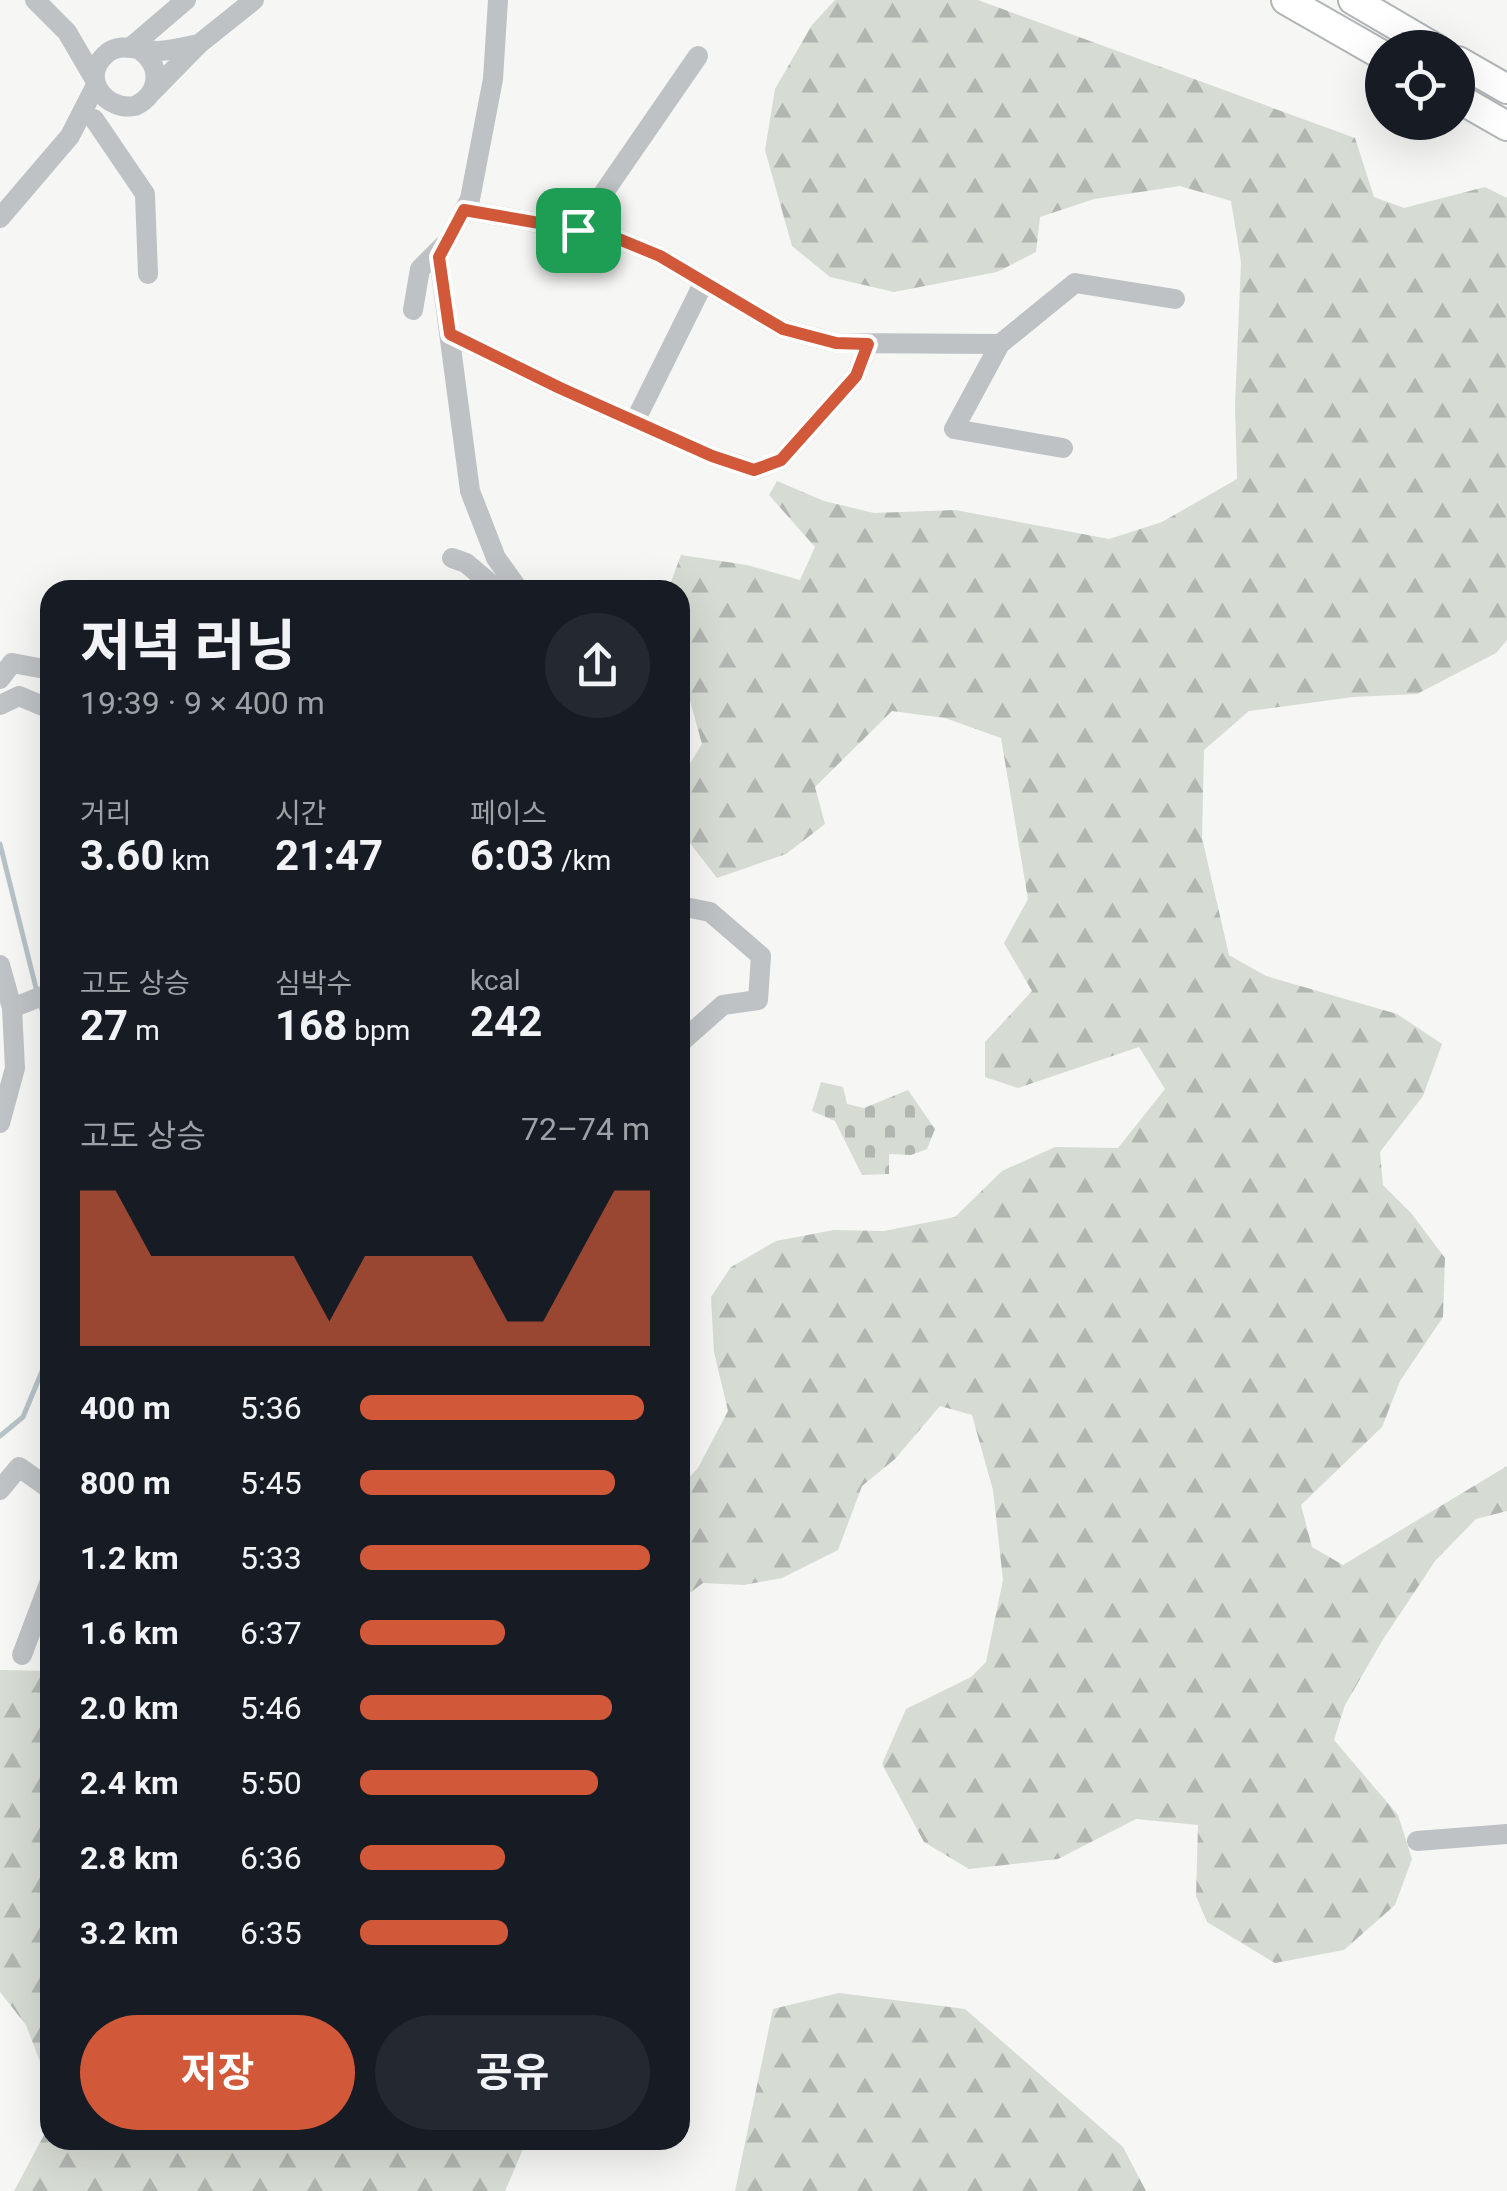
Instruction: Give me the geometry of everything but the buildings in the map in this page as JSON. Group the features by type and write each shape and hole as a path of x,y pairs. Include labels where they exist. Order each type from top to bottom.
{"highway":[{"path":"1286,0 1365,45"},
{"path":"1353,0 1404,30"},
{"path":"1475,67 1507,81"},
{"path":"1475,70 1507,90"},
{"path":"1475,108 1507,126"}],"street":[{"path":"35,0 67,32 105,100 120,107"},
{"path":"0,218 70,136 96,82 99,62 105,55 131,48 186,0"},
{"path":"70,136 120,107 142,103 199,44 254,0"},
{"path":"498,0 494,78 470,199 439,257 470,491 496,558 511,580"},
{"path":"67,32 103,45 131,48 177,50 199,44"},
{"path":"131,48 148,56 156,74 152,93"},
{"path":"578,230 698,56"},
{"path":"94,120 145,194 148,274"},
{"path":"464,210 609,235 660,256 783,329 836,343 1000,344"},
{"path":"413,310 420,268 448,242"},
{"path":"635,421 704,282"},
{"path":"1064,448 954,429 1000,344 1075,283 1175,299"},
{"path":"450,334 712,456 754,470 781,460 856,376 868,344"},
{"path":"452,558 466,562 487,580"},
{"path":"0,679 12,663 40,668"},
{"path":"0,705 18,696 40,705"},
{"path":"690,908 710,912 761,956 758,1000 723,1006 690,1034"},
{"path":"0,965 19,1005 15,1068 0,1123"},
{"path":"19,1005 40,997"},
{"path":"0,1490 19,1468 40,1483"},
{"path":"22,1655 40,1607"},
{"path":"1417,1841 1507,1834"}],"green space":[{"path":"835,0 978,0 1355,138 1374,197 1404,208 1485,187 1507,198 1507,640 1496,653 1417,694 1353,697 1249,711 1204,750 1202,838 1229,955 1266,976 1397,1014 1442,1044 1423,1096 1380,1152 1383,1185 1411,1213 1445,1258 1443,1317 1400,1381 1382,1427 1301,1505 1312,1547 1343,1565 1507,1466 1507,1511 1476,1519 1435,1561 1345,1705 1334,1740 1398,1815 1412,1859 1395,1905 1344,1950 1275,1963 1207,1922 1196,1896 1198,1825 1136,1819 1058,1859 969,1869 924,1842 882,1764 906,1709 971,1677 986,1662 1003,1580 993,1490 972,1415 940,1406 895,1459 862,1486 838,1550 782,1578 744,1585 703,1583 690,1593 690,1476 728,1411 714,1352 711,1297 731,1267 776,1241 834,1230 884,1231 955,1217 1002,1171 1055,1147 1118,1148 1165,1089 1139,1047 1018,1088 985,1077 985,1042 1032,991 1004,943 1028,899 1001,738 945,718 892,711 815,787 825,824 786,854 717,878 690,843 690,764 702,744 690,701 690,580 672,580 681,555 747,565 800,580 815,547 769,495 777,481 824,501 874,513 955,510 1109,539 1162,522 1237,479 1235,405 1241,262 1231,201 1180,186 1094,199 1040,217 1036,252 997,272 894,292 830,277 792,246 765,150 775,89 812,25"},
{"path":"821,1082 843,1087 847,1104 864,1108 908,1090 935,1129 927,1149 911,1155 889,1154 889,1174 862,1175 835,1121 812,1111"},
{"path":"0,1670 40,1671 40,2062 26,2025 0,1992"},
{"path":"839,1993 965,2009 1123,2147 1146,2191 735,2191 773,2009"},
{"path":"40,2143 40,2150 523,2150 505,2191 14,2191"}],"waterway":[{"path":"0,844 37,992"},
{"path":"0,1436 23,1417 40,1376"}],"route":[{"path":"464,210 578,230 609,235 660,256 783,329 836,343 868,344 856,376 781,460 754,470 712,456 560,388 450,334 439,257 464,210"}]}
